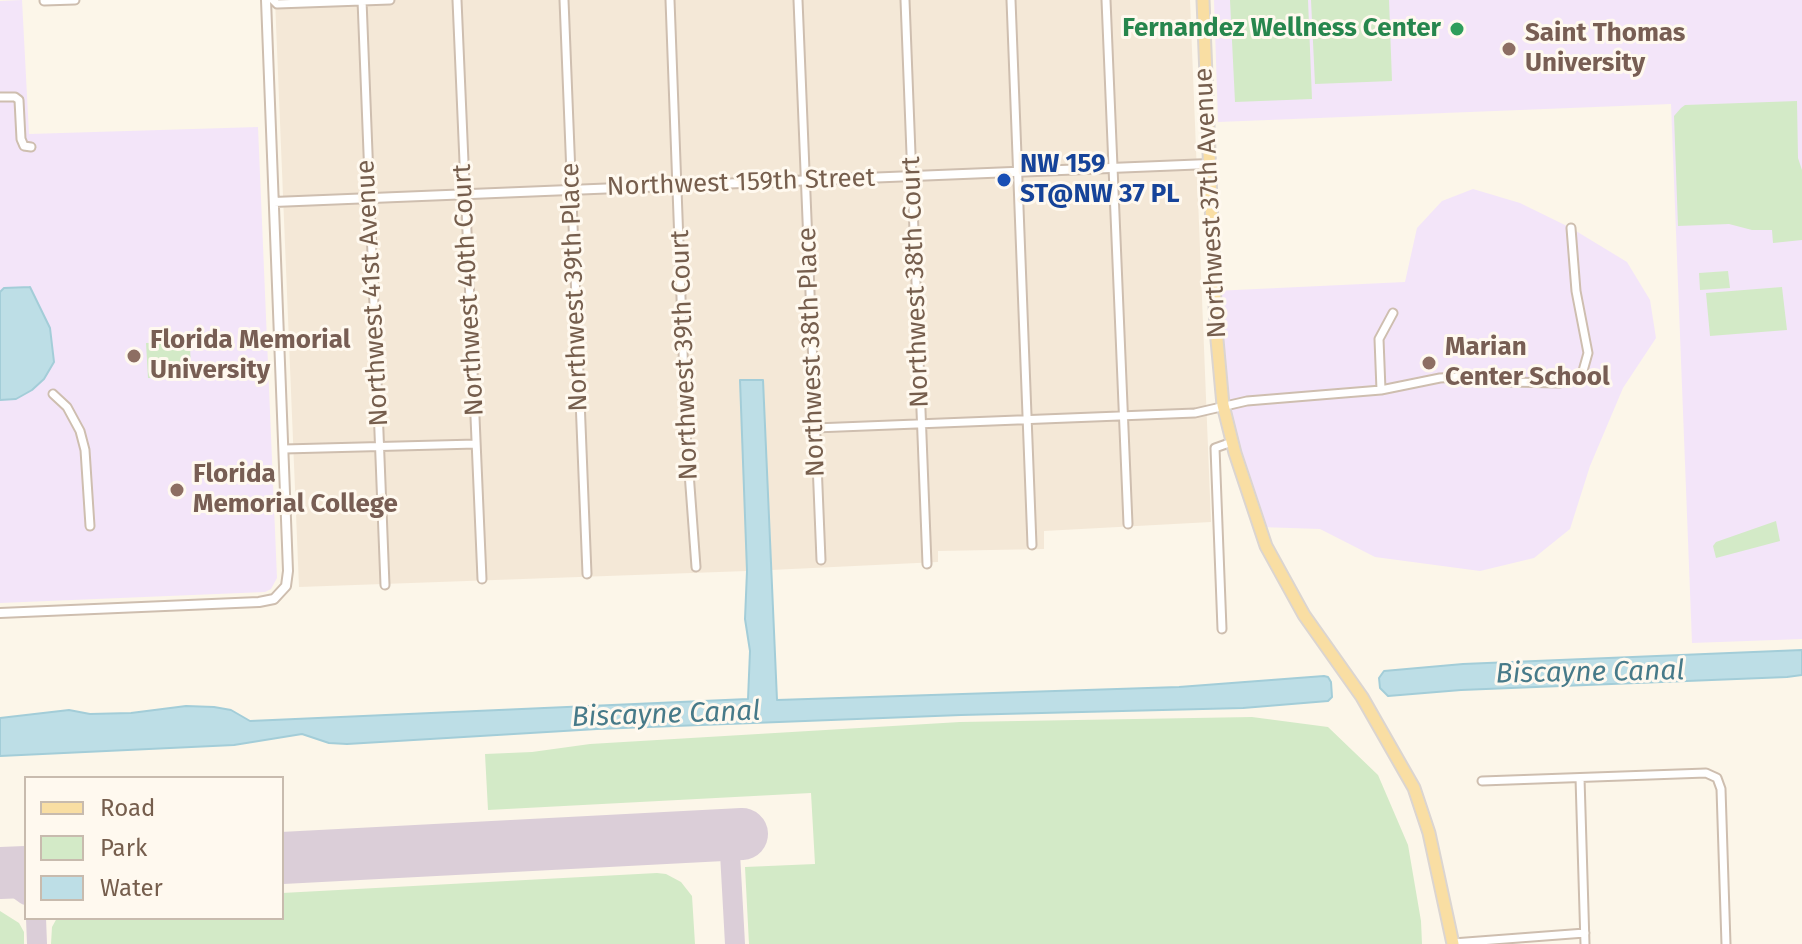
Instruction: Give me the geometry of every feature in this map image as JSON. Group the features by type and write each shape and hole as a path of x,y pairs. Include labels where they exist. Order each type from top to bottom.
{"main road":[{"name":"Northwest 37th Avenue","path":"1203,0 1216,329 1223,405 1232,442 1266,546 1304,615 1362,697 1414,788 1429,833 1453,944"}],"street":[{"path":"44,1 75,0"},
{"path":"0,613 259,602 279,595 286,586 284,449 266,0"},
{"path":"273,0 277,4 390,0"},
{"name":"Northwest 41st Avenue","path":"362,0 385,585"},
{"name":"Northwest 40th Court","path":"457,0 482,579"},
{"name":"Northwest 39th Place","path":"564,0 587,574"},
{"name":"Northwest 39th Court","path":"670,0 686,432 696,567"},
{"name":"Northwest 38th Place","path":"798,0 821,560"},
{"name":"Northwest 38th Court","path":"905,0 927,564"},
{"path":"1011,0 1032,545"},
{"path":"1106,0 1128,524"},
{"path":"0,97 15,97 21,103 21,139 24,146 31,147"},
{"name":"Northwest 159th Street","path":"274,202 1209,164"},
{"path":"815,428 1195,413 1247,401 1381,390 1440,378 1476,376 1560,383 1581,378 1588,353 1576,291 1571,228"},
{"path":"1381,390 1379,339 1393,313"},
{"path":"53,394 67,407 80,431 85,450 90,526"},
{"path":"1222,629 1215,448 1232,442"},
{"path":"284,449 476,444"},
{"path":"1482,781 1706,773 1717,778 1721,789 1726,944"},
{"path":"1580,778 1585,944"},
{"path":"1453,944 1585,933"}],"shaded area":[{"name":"Florida Memorial University","path":"22,0 29,134 258,127 277,578 271,589 265,592 0,603 0,1"},
{"path":"275,0 1190,0 1211,522 1044,531 1044,549 938,551 938,562 771,570 763,381 740,380 747,571 299,587"},
{"path":"1214,0 1802,0 1802,639 1692,643 1671,104 1218,122"},
{"name":"Marian Center School","path":"1473,189 1520,203 1571,228 1627,262 1650,300 1656,338 1623,388 1590,466 1570,529 1534,558 1480,571 1375,557 1320,529 1260,527 1235,453 1214,291 1405,282 1417,228 1442,201"}],"green space":[{"path":"1230,0 1308,0 1312,99 1235,102"},
{"path":"1311,0 1389,0 1392,81 1315,84"},
{"path":"1797,101 1798,158 1802,170 1802,240 1773,243 1772,230 1752,230 1729,224 1678,226 1674,116 1681,108 1685,105"},
{"path":"1728,271 1730,288 1700,290 1699,273"},
{"path":"1782,287 1787,330 1710,336 1706,293"},
{"path":"190,342 191,377 148,378 146,343"},
{"path":"1776,521 1780,541 1716,558 1713,546 1716,542"},
{"path":"1252,717 1328,727 1378,775 1408,845 1422,944 749,944 745,867 815,864 811,793 488,810 485,754 532,752 590,744 960,722"},
{"path":"666,874 681,882 692,896 695,944 51,944 52,927 56,920 284,920 284,893"},
{"path":"0,911 19,923 24,932 24,944 0,944"}],"water":[{"path":"30,287 50,328 54,362 44,379 32,390 16,399 0,400 0,292 4,288"},
{"name":"Biscayne Canal","path":"740,380 763,380 777,700 1179,687 1324,676 1331,682 1332,697 1328,701 1243,708 597,729 347,744 329,743 302,734 234,745 0,756 0,718 69,710 90,714 131,713 186,706 214,707 231,710 250,721 748,699 750,651 745,619 747,571"},
{"name":"Biscayne Canal","path":"1802,650 1802,675 1787,677 1461,690 1388,696 1380,688 1379,678 1384,671 1463,664"}],"taxiway":[{"path":"729,835 735,944"},
{"path":"0,876 24,894"},
{"path":"36,920 37,944"}],"runway":[{"path":"284,858 742,834"},
{"path":"0,873 24,872"}],"place":[{"name":"Fernandez Wellness Center","path":"1457,29"},
{"name":"Saint Thomas University","path":"1509,49"},
{"name":"NW 159 ST@NW 37 PL","path":"1004,180"},
{"name":"Florida Memorial University","path":"134,356"},
{"name":"Marian Center School","path":"1429,363"},
{"name":"Florida Memorial College","path":"177,490"}]}
